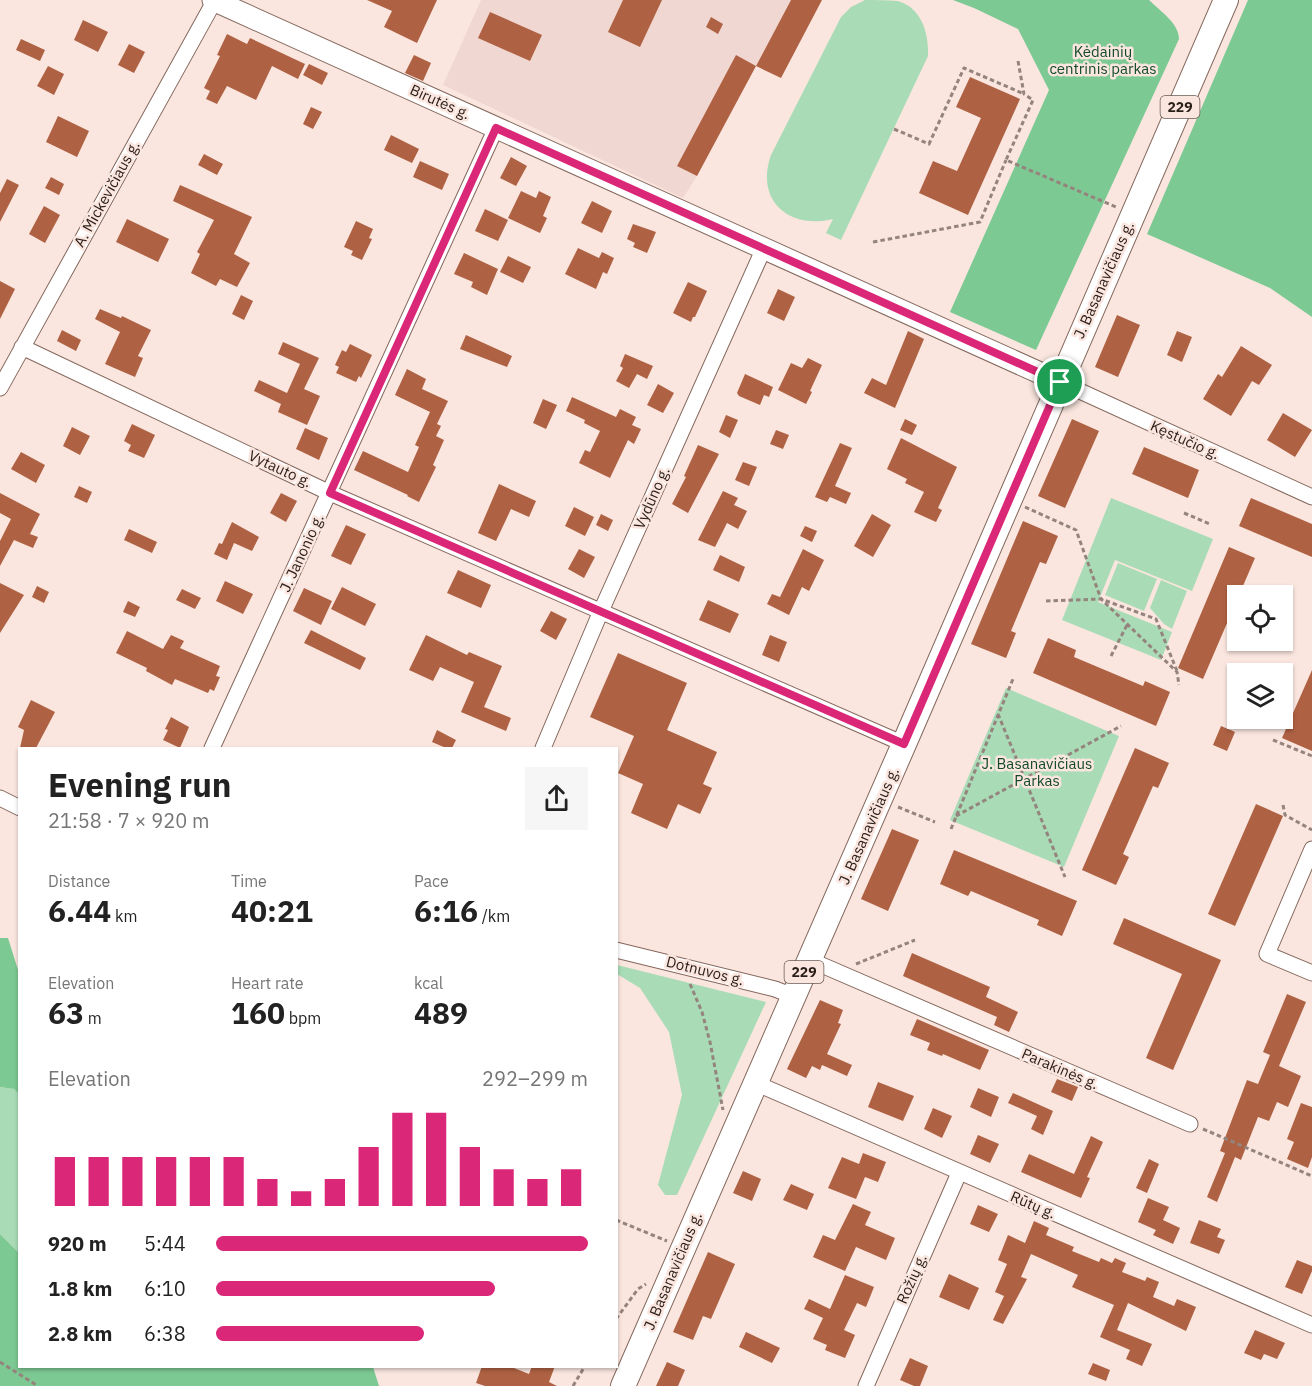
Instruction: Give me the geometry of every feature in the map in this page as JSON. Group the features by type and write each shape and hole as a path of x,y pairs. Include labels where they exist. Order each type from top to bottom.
{"main road":[{"name":"J. Basanavičiaus g.","path":"623,1386 1010,501 1226,0"}],"street":[{"name":"Birutės g.","path":"214,0 1060,382"},
{"name":"A. Mickevičiaus g.","path":"0,388 214,0"},
{"name":"J. Janonio g.","path":"212,747 496,128"},
{"name":"Vydūno g.","path":"543,747 601,611 764,248"},
{"name":"Vytauto g.","path":"22,347 330,493 904,744"},
{"name":"Kęstučio g.","path":"1060,382 1312,496"},
{"path":"0,798 18,807"},
{"path":"1312,849 1268,954 1312,973"},
{"name":"Dotnuvos g.","path":"618,950 775,988 793,996"},
{"name":"Parakinės g.","path":"810,960 1190,1124"},
{"name":"Rūtų g.","path":"755,1083 1312,1325"},
{"name":"Rožių g.","path":"866,1386 959,1173"}],"path":[{"path":"1018,61 1024,94"},
{"path":"873,242 980,222 1033,100 964,68 929,144 894,129"},
{"path":"1006,160 1133,215"},
{"path":"1010,501 1077,530 1101,599 1177,672"},
{"path":"1184,513 1210,524"},
{"path":"1046,601 1101,599 1156,619 1177,672 1179,685"},
{"path":"1111,656 1128,625"},
{"path":"951,829 1013,679"},
{"path":"998,714 1065,878"},
{"path":"956,816 1121,726"},
{"path":"1273,740 1312,756"},
{"path":"880,799 935,822"},
{"path":"1283,805 1285,815 1312,830"},
{"path":"837,972 915,940"},
{"path":"684,965 702,1012 710,1042 729,1144"},
{"path":"1190,1124 1312,1176"},
{"path":"618,1221 683,1248"},
{"path":"618,1316 638,1288 648,1283 665,1289"},
{"path":"0,1362 38,1386"},
{"path":"573,1386 584,1368"}],"shaded area":[{"path":"481,0 791,0 683,198 443,85"}],"green space":[{"path":"865,0 898,1 913,9 925,31 928,56 841,240 826,233 833,219 802,220 779,208 768,186 767,171 771,155 841,17 851,7"},
{"name":"Kėdainių centrinis parkas","path":"953,0 1149,0 1168,18 1178,33 1179,39 1036,350 950,312 1049,90 1018,29"},
{"path":"1248,0 1312,0 1312,317 1270,288 1147,234"},
{"path":"1111,498 1213,539 1192,591 1115,560 1098,602 1172,632 1161,660 1062,620"},
{"path":"1118,563 1157,579 1144,611 1105,595"},
{"path":"1161,580 1187,591 1172,629 1164,624 1150,608"},
{"name":"J. Basanavičiaus Parkas","path":"1006,688 1119,736 1064,867 950,820"},
{"path":"0,938 8,938 18,970 18,1093 14,1089 0,1087"},
{"path":"618,965 766,1002 677,1195 665,1195 658,1185 682,1095 669,1032 640,988 618,975"},
{"path":"0,1087 14,1089 18,1093 18,1252 0,1234"},
{"path":"0,1234 18,1252 18,1368 373,1368 379,1386 0,1386"}],"building":[{"path":"367,0 437,0 417,43 384,27 392,11"},
{"path":"623,0 662,0 640,47 608,32"},
{"path":"791,0 822,0 781,78 756,66"},
{"path":"490,12 542,35 530,61 478,38"},
{"path":"711,17 723,24 718,34 706,27"},
{"path":"83,20 108,32 98,52 74,40"},
{"path":"227,34 247,44 250,38 305,64 298,79 272,66 256,100 227,86 217,104 206,99 210,91 204,88 220,56 217,55"},
{"path":"21,39 45,50 40,61 16,50"},
{"path":"129,44 145,52 134,73 118,65"},
{"path":"414,55 431,63 423,81 405,73"},
{"path":"736,55 756,66 697,176 677,166"},
{"path":"309,64 328,73 322,85 303,75"},
{"path":"48,66 64,74 54,95 37,86"},
{"path":"970,77 1020,99 968,215 919,193 933,161 957,171 981,118 956,107"},
{"path":"311,107 322,112 313,129 303,124"},
{"path":"58,116 89,131 77,157 46,142"},
{"path":"391,135 419,149 412,163 384,150"},
{"path":"204,154 223,164 217,175 198,165"},
{"path":"511,157 527,166 516,186 500,178"},
{"path":"420,161 449,174 442,190 413,177"},
{"path":"51,177 64,184 59,195 45,188"},
{"path":"7,179 19,185 0,222 0,193"},
{"path":"180,185 252,217 234,254 250,263 237,287 220,279 216,286 191,273 200,254 197,252 214,220 173,201"},
{"path":"521,191 536,198 539,191 551,197 543,216 547,218 540,233 508,218"},
{"path":"592,201 612,211 602,233 581,223"},
{"path":"44,206 60,215 45,243 29,234"},
{"path":"485,209 508,220 498,241 475,231"},
{"path":"127,219 169,239 158,262 116,242"},
{"path":"356,221 373,229 369,238 372,239 362,260 351,255 353,251 344,247"},
{"path":"633,224 656,232 647,253 633,247 635,243 627,239"},
{"path":"578,248 599,258 602,252 614,258 607,274 603,272 596,289 565,274"},
{"path":"464,253 498,269 487,295 471,287 473,282 454,274"},
{"path":"508,256 531,267 523,283 500,272"},
{"path":"0,281 15,289 0,319"},
{"path":"688,282 707,291 691,322 673,313"},
{"path":"778,289 795,297 784,321 767,313"},
{"path":"241,295 253,301 244,320 232,314"},
{"path":"100,309 121,318 122,316 151,330 138,356 143,358 135,377 105,364 120,332 95,319"},
{"path":"1117,315 1140,325 1118,377 1095,367"},
{"path":"62,330 81,340 76,351 57,341"},
{"path":"908,331 924,339 895,408 864,393 872,378 886,385"},
{"path":"1177,331 1192,337 1182,362 1167,355"},
{"path":"466,335 512,356 507,367 460,349"},
{"path":"283,342 319,358 304,389 320,396 307,425 278,412 281,404 254,391 259,380 287,393 300,364 278,354"},
{"path":"350,344 372,355 361,378 359,376 356,382 336,373 339,367 335,365 342,350 346,352"},
{"path":"1241,346 1272,365 1259,385 1252,381 1231,416 1203,399 1218,374 1222,377"},
{"path":"625,354 653,366 647,379 637,374 629,388 616,381 623,368 620,366"},
{"path":"808,358 822,365 806,404 778,390 791,363 802,368"},
{"path":"407,369 426,379 422,389 448,401 437,424 441,426 436,436 444,440 433,465 436,467 419,502 354,470 363,451 408,472 419,447 415,445 430,412 395,395"},
{"path":"745,374 773,387 769,397 764,395 760,405 737,393"},
{"path":"658,384 674,393 663,413 647,405"},
{"path":"572,397 616,417 620,409 636,417 632,425 641,429 634,444 628,440 610,478 579,463 585,450 590,452 600,431 584,423 585,420 566,411"},
{"path":"543,399 557,405 546,429 533,423"},
{"path":"1283,413 1312,430 1295,457 1267,440"},
{"path":"726,415 738,420 730,438 719,432"},
{"path":"905,419 917,425 912,435 900,430"},
{"path":"1072,419 1099,431 1065,508 1038,496"},
{"path":"132,424 155,435 144,458 128,451 131,445 124,441"},
{"path":"72,427 90,436 80,455 63,446"},
{"path":"305,428 328,438 319,460 296,449"},
{"path":"776,430 789,435 783,449 770,444"},
{"path":"901,438 957,467 938,508 942,510 936,522 914,512 924,492 905,483 907,479 887,469"},
{"path":"840,443 852,448 835,486 851,493 846,504 830,497 827,502 815,497"},
{"path":"698,445 719,454 688,513 672,504 686,477 684,476"},
{"path":"1144,447 1199,470 1188,498 1132,474"},
{"path":"21,452 45,465 36,483 11,469"},
{"path":"743,462 757,467 749,486 735,480"},
{"path":"499,484 536,501 529,517 511,509 496,541 478,533"},
{"path":"79,486 92,492 87,503 74,497"},
{"path":"723,491 738,498 734,505 747,511 738,529 727,523 715,547 698,540"},
{"path":"0,493 40,514 30,534 38,537 33,548 14,540 0,566 0,541 11,519 0,513"},
{"path":"281,493 297,501 286,522 270,513"},
{"path":"1251,498 1312,524 1312,557 1239,526"},
{"path":"574,507 594,517 585,536 565,526"},
{"path":"601,514 613,520 608,531 596,525"},
{"path":"872,514 891,525 873,557 854,546"},
{"path":"1023,521 1058,536 1046,564 1040,562 1011,631 1016,633 1006,658 971,644"},
{"path":"232,522 259,537 252,551 234,543 227,560 214,554 219,543 222,544"},
{"path":"346,525 366,534 351,565 331,556"},
{"path":"805,526 817,531 812,542 800,536"},
{"path":"129,529 157,542 152,553 124,540"},
{"path":"1229,547 1255,558 1243,585 1227,585 1227,623 1203,679 1178,668"},
{"path":"579,549 595,557 584,578 568,569"},
{"path":"803,549 824,560 809,591 802,587 789,615 767,604 772,594 780,597"},
{"path":"720,555 745,567 739,582 713,570"},
{"path":"458,570 491,585 481,608 447,593"},
{"path":"225,581 253,594 243,614 216,601"},
{"path":"0,583 24,595 0,633"},
{"path":"37,586 49,592 44,603 32,597"},
{"path":"342,587 376,604 365,626 331,609"},
{"path":"304,588 332,601 321,625 293,611"},
{"path":"182,589 201,598 195,609 176,600"},
{"path":"708,600 739,614 730,633 699,620"},
{"path":"128,601 140,607 135,617 123,612"},
{"path":"551,611 567,619 556,640 540,631"},
{"path":"311,630 366,658 360,670 304,643"},
{"path":"127,631 163,649 171,635 184,641 180,648 220,666 216,676 220,677 214,691 210,689 208,693 175,679 172,685 146,671 147,668 116,653"},
{"path":"426,635 467,655 469,652 502,666 484,707 511,718 506,731 461,712 474,682 440,667 433,681 409,670"},
{"path":"770,635 787,642 779,662 762,655"},
{"path":"1048,638 1076,650 1074,657 1143,686 1145,681 1170,692 1156,726 1033,673"},
{"path":"618,653 687,683 667,730 717,752 703,784 712,788 700,814 678,804 667,829 631,813 643,784 618,773 634,736 590,717"},
{"path":"1312,670 1312,751 1282,738 1286,729 1293,729 1293,713"},
{"path":"31,700 55,712 37,747 20,747 24,730 18,727"},
{"path":"171,717 189,727 180,747 163,740 168,730 165,729"},
{"path":"1221,726 1235,732 1227,751 1213,745"},
{"path":"437,730 456,740 452,747 444,747 432,742"},
{"path":"1135,748 1169,763 1158,788 1153,786 1123,854 1129,857 1116,885 1082,870"},
{"path":"1256,804 1283,816 1235,926 1208,914"},
{"path":"892,829 919,840 888,911 861,899"},
{"path":"954,850 1077,901 1062,936 1037,925 1039,920 971,891 968,896 940,884"},
{"path":"1124,918 1221,960 1173,1070 1146,1058 1182,974 1113,944"},
{"path":"912,953 990,987 986,997 1018,1012 1009,1032 994,1025 997,1017 903,976"},
{"path":"1287,994 1306,1002 1279,1066 1301,1076 1288,1107 1277,1102 1269,1121 1258,1117 1241,1160 1235,1157 1217,1202 1207,1197 1225,1153 1220,1151 1247,1080 1258,1084 1270,1055 1263,1052"},
{"path":"820,1000 843,1010 838,1023 841,1024 827,1054 852,1065 847,1076 822,1065 820,1070 812,1066 806,1078 787,1069"},
{"path":"917,1019 989,1050 980,1070 943,1054 942,1056 927,1050 930,1043 910,1035"},
{"path":"1057,1079 1078,1087 1072,1101 1051,1092"},
{"path":"878,1082 914,1096 903,1121 868,1107"},
{"path":"978,1088 999,1097 991,1117 970,1107"},
{"path":"1013,1093 1053,1111 1043,1135 1031,1129 1037,1116 1008,1103"},
{"path":"1301,1103 1312,1107 1312,1157 1308,1168 1287,1159 1294,1142 1287,1139"},
{"path":"933,1108 952,1116 942,1138 924,1129"},
{"path":"978,1135 999,1144 990,1163 970,1154"},
{"path":"1091,1136 1103,1142 1087,1177 1090,1178 1081,1198 1021,1172 1029,1154 1074,1174"},
{"path":"863,1153 886,1162 878,1182 865,1177 856,1199 828,1188 842,1157 859,1164"},
{"path":"1149,1159 1159,1164 1147,1193 1136,1188"},
{"path":"743,1171 761,1179 752,1201 733,1193"},
{"path":"791,1184 814,1194 807,1210 783,1200"},
{"path":"1148,1198 1169,1207 1163,1220 1180,1228 1173,1244 1153,1235 1156,1230 1138,1222"},
{"path":"853,1204 871,1212 865,1225 895,1238 886,1260 856,1247 845,1271 813,1257 823,1235 835,1240"},
{"path":"978,1205 998,1214 989,1232 970,1224"},
{"path":"1199,1220 1221,1229 1217,1237 1225,1240 1219,1254 1190,1243"},
{"path":"1034,1221 1049,1228 1046,1235 1074,1247 1072,1251 1099,1262 1101,1258 1112,1263 1115,1258 1126,1263 1122,1272 1145,1281 1147,1277 1159,1282 1153,1297 1174,1306 1177,1299 1196,1307 1186,1331 1128,1303 1117,1330 1152,1344 1142,1366 1126,1359 1130,1350 1100,1337 1114,1305 1072,1287 1078,1275 1031,1254 1021,1277 1027,1279 1003,1324 993,1320 1004,1296 995,1292 1007,1264 998,1260 1008,1235 1025,1243"},
{"path":"708,1252 735,1264 711,1319 703,1316 693,1340 673,1332"},
{"path":"1297,1260 1312,1266 1302,1294 1285,1287"},
{"path":"949,1274 979,1288 969,1310 939,1297"},
{"path":"845,1275 874,1287 866,1307 857,1303 844,1330 855,1335 845,1358 825,1350 827,1345 813,1339 823,1318 804,1309 809,1299 830,1309"},
{"path":"1255,1330 1285,1343 1277,1359 1264,1354 1261,1360 1244,1353"},
{"path":"746,1332 780,1348 772,1363 739,1347"},
{"path":"910,1358 928,1366 920,1386 900,1380"},
{"path":"667,1362 685,1370 678,1386 656,1386"},
{"path":"1093,1363 1110,1370 1106,1381 1088,1374"},
{"path":"481,1368 514,1368 529,1374 531,1368 554,1368 549,1382 557,1386 485,1386 476,1383"}],"route":[{"path":"496,128 1060,382 904,744 330,493 496,128"}]}
